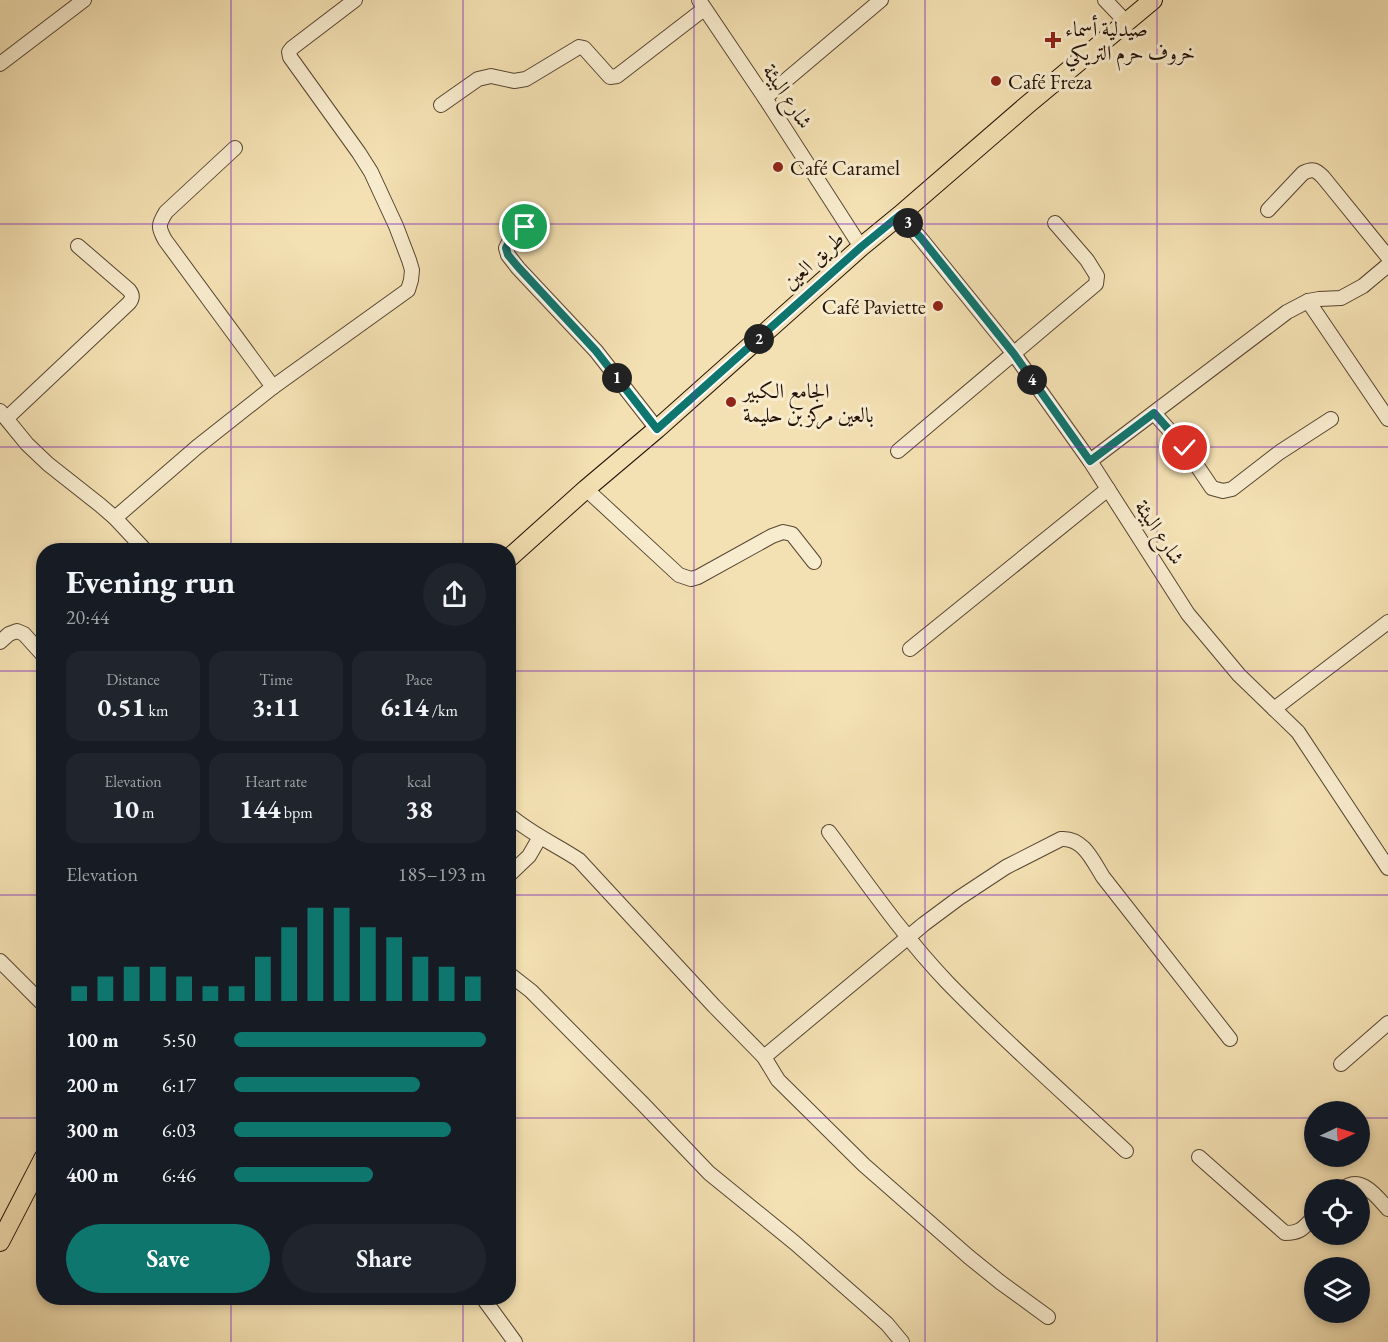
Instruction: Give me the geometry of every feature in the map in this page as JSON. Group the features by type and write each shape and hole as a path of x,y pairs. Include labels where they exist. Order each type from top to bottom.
{"main road":[{"name":"طريق العين","path":"516,552 861,247 1153,0"},
{"path":"2,1233 36,1175"}],"street":[{"path":"0,64 84,0"},
{"path":"115,518 197,447 273,387 408,290 412,270 371,172 290,57 289,52 355,0"},
{"path":"765,98 881,0"},
{"path":"1105,0 1126,22"},
{"path":"441,105 478,79 491,76 514,81 526,79 579,46 584,48 610,77 617,76 701,4"},
{"name":"شارع البيئة","path":"701,4 861,247"},
{"path":"235,148 166,212 160,222 159,230 273,387"},
{"path":"1269,210 1304,173 1316,170 1388,257"},
{"name":"شارع البيئة","path":"900,215 1014,354 1090,461 1188,614 1239,675 1298,732 1388,868"},
{"path":"898,451 1096,284 1096,273 1055,223"},
{"path":"525,227 509,242 506,248 508,255 596,351 657,429"},
{"path":"78,246 129,290 132,298 3,414 27,444 115,518 138,543"},
{"path":"1090,461 1287,312 1308,301 1341,298 1363,286 1388,265"},
{"path":"1308,301 1388,419"},
{"path":"1154,413 1185,448 1212,488 1223,491 1232,489 1331,419"},
{"path":"586,489 680,574 691,579 783,532 792,534 814,562"},
{"path":"910,649 1108,489"},
{"path":"1274,709 1388,622"},
{"path":"0,642 9,634 17,631 24,634 36,647"},
{"path":"516,821 579,860 764,1057 778,1080 864,1165 969,1257 1048,1317"},
{"path":"829,832 908,937 947,982 993,1028 1126,1151"},
{"path":"516,868 529,856 540,837"},
{"path":"764,1057 950,904 1006,867 1061,839 1069,838 1075,840 1086,850 1103,877 1230,1039"},
{"path":"0,961 36,997"},
{"path":"516,979 531,991 709,1173 795,1243 881,1318 902,1342"},
{"path":"1341,1064 1388,1023"},
{"path":"1199,1157 1285,1233 1295,1233 1304,1227"},
{"path":"1370,1190 1388,1209"},
{"path":"488,1305 515,1342"}],"place":[{"name":"صيدلية أسماء خروف حرم التريكي","path":"1053,40"},
{"name":"Café Freza","path":"996,81"},
{"name":"Café Caramel","path":"778,167"},
{"name":"Café Paviette","path":"938,306"},
{"name":"الجامع الكبير بالعين مركز بن حليمة","path":"731,402"}],"route":[{"path":"525,227 509,242 506,248 508,255 596,351 657,429 900,215 1014,354 1090,461 1154,413 1185,448"}]}
